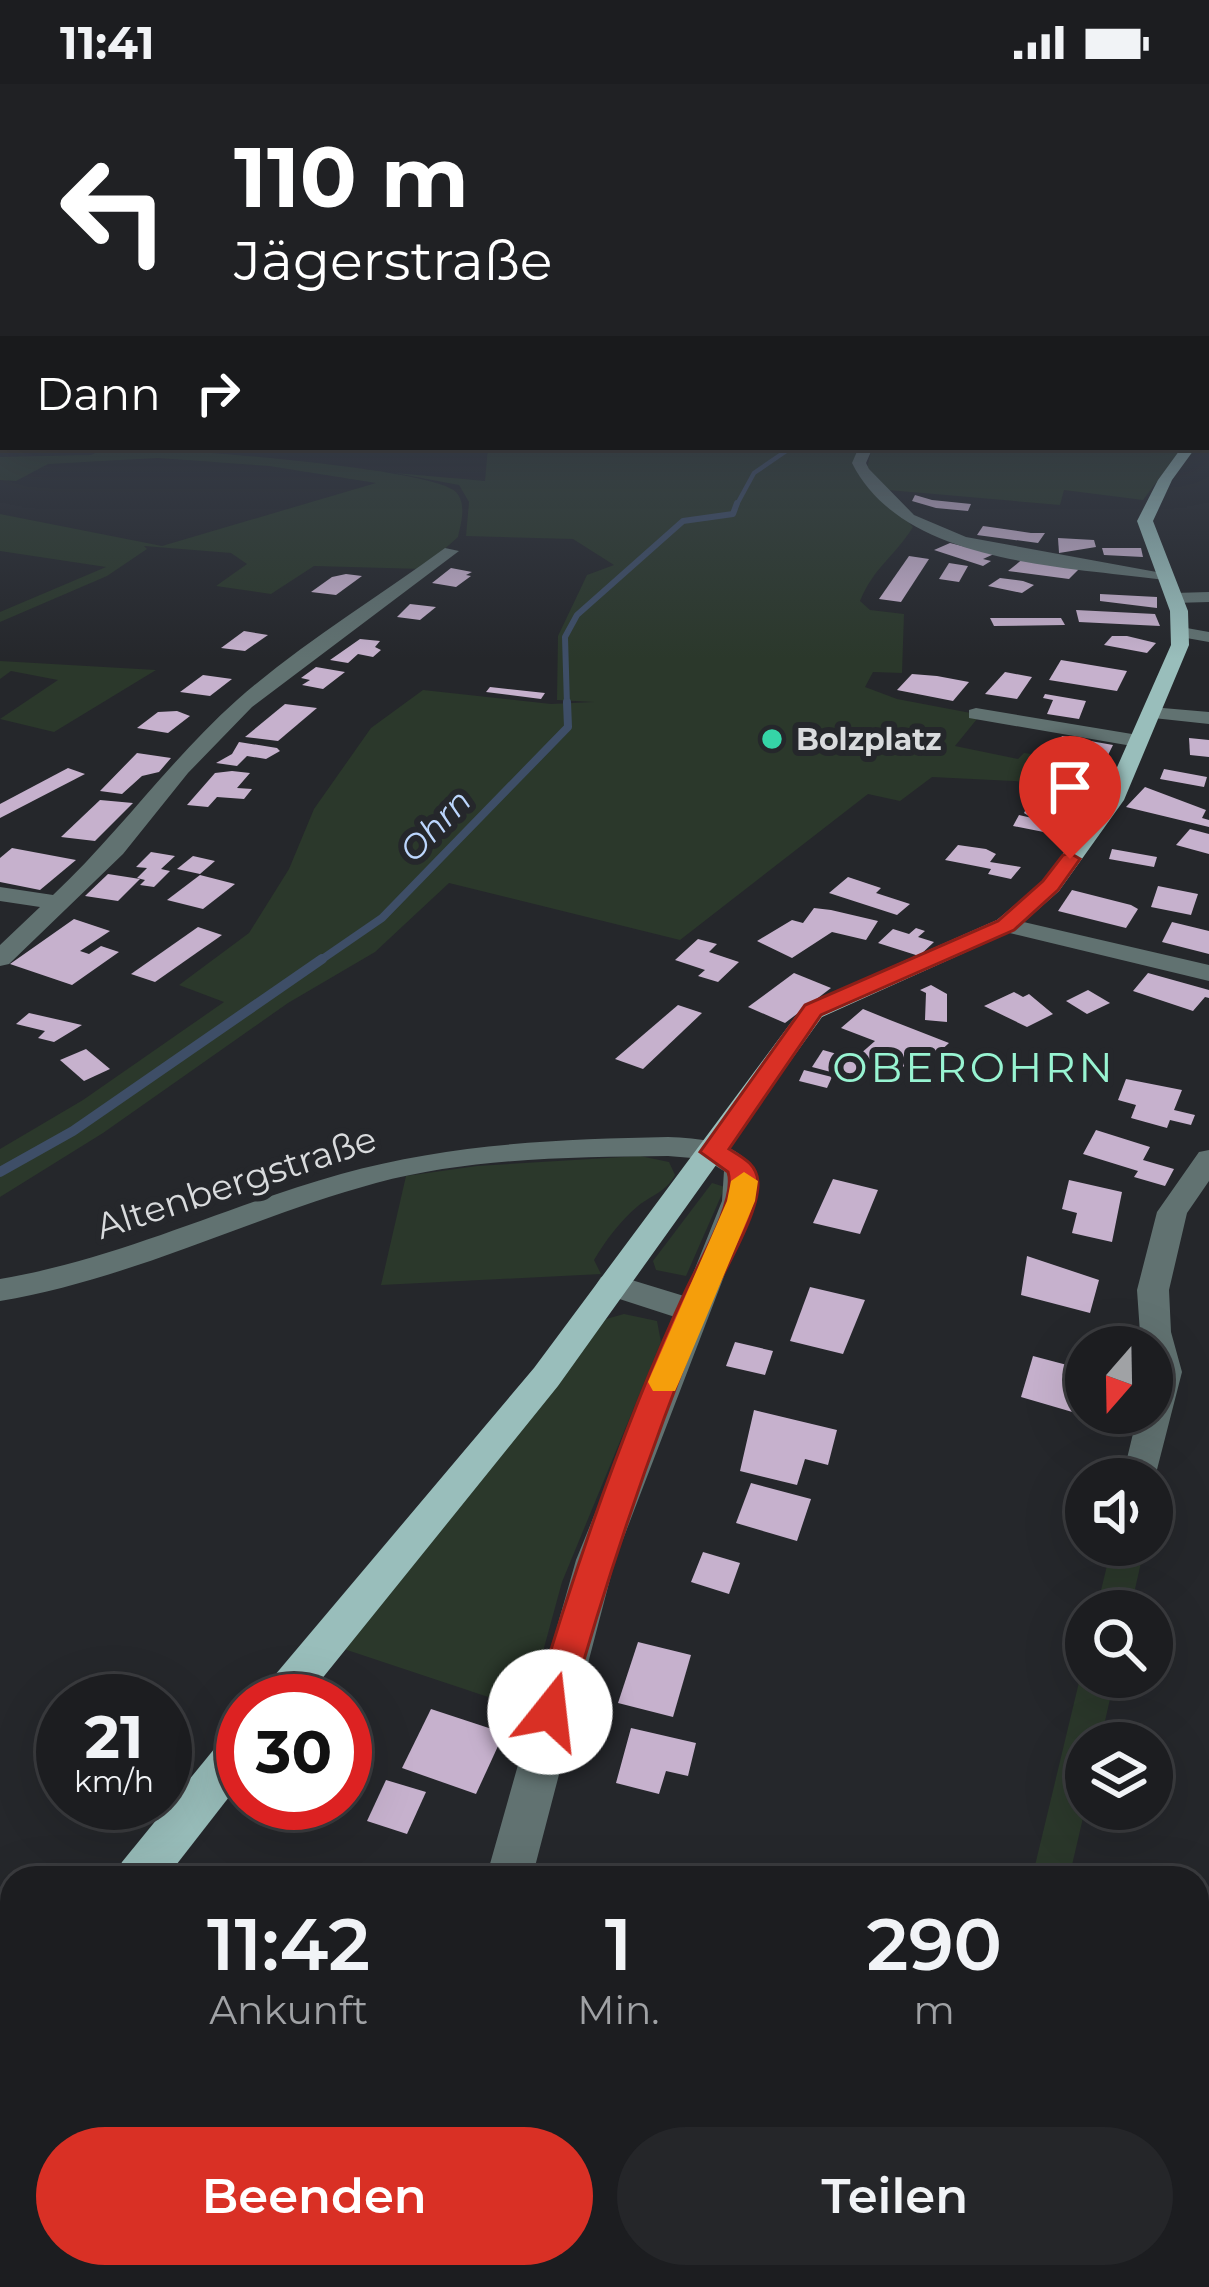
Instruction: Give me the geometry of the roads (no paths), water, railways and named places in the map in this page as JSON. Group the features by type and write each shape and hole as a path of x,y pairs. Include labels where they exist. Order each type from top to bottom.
{"main road":[{"path":"301,1674 546,1377 813,1010 1006,926 1051,886 1113,800 1181,632 1174,598 1145,521 1184,454"},
{"path":"148,1866 216,1780"}],"street":[{"path":"863,454 859,463 863,471 923,526 999,548 1165,575"},
{"path":"0,959 115,849 244,703 451,551"},
{"path":"1174,598 1209,597"},
{"path":"1181,632 1209,637"},
{"path":"1151,713 1209,718"},
{"path":"976,714 1138,741"},
{"path":"0,894 59,903"},
{"path":"1006,926 1127,950 1209,974"},
{"name":"Altenbergstraße","path":"0,1290 134,1260 347,1182 406,1166 566,1150 665,1147 713,1152"},
{"path":"511,1866 587,1586 692,1310 741,1201 745,1180 740,1167 713,1152"},
{"path":"1145,1458 1165,1372 1154,1332 1154,1290 1172,1212 1209,1159"},
{"path":"612,1285 692,1310"}],"waterway":[{"name":"Ohrn","path":"736,506 754,473 782,454"},
{"name":"Ohrn","path":"567,705 565,637 577,615 683,521 733,514 737,503"},
{"name":"Ohrn","path":"318,962 382,918 568,727 567,702"},
{"name":"Ohrn","path":"0,1172 73,1131 322,959"}],"place":[{"name":"Bolzplatz","path":"772,739"}],"district":[{"name":"OBEROHRN","path":"974,1067"}]}
